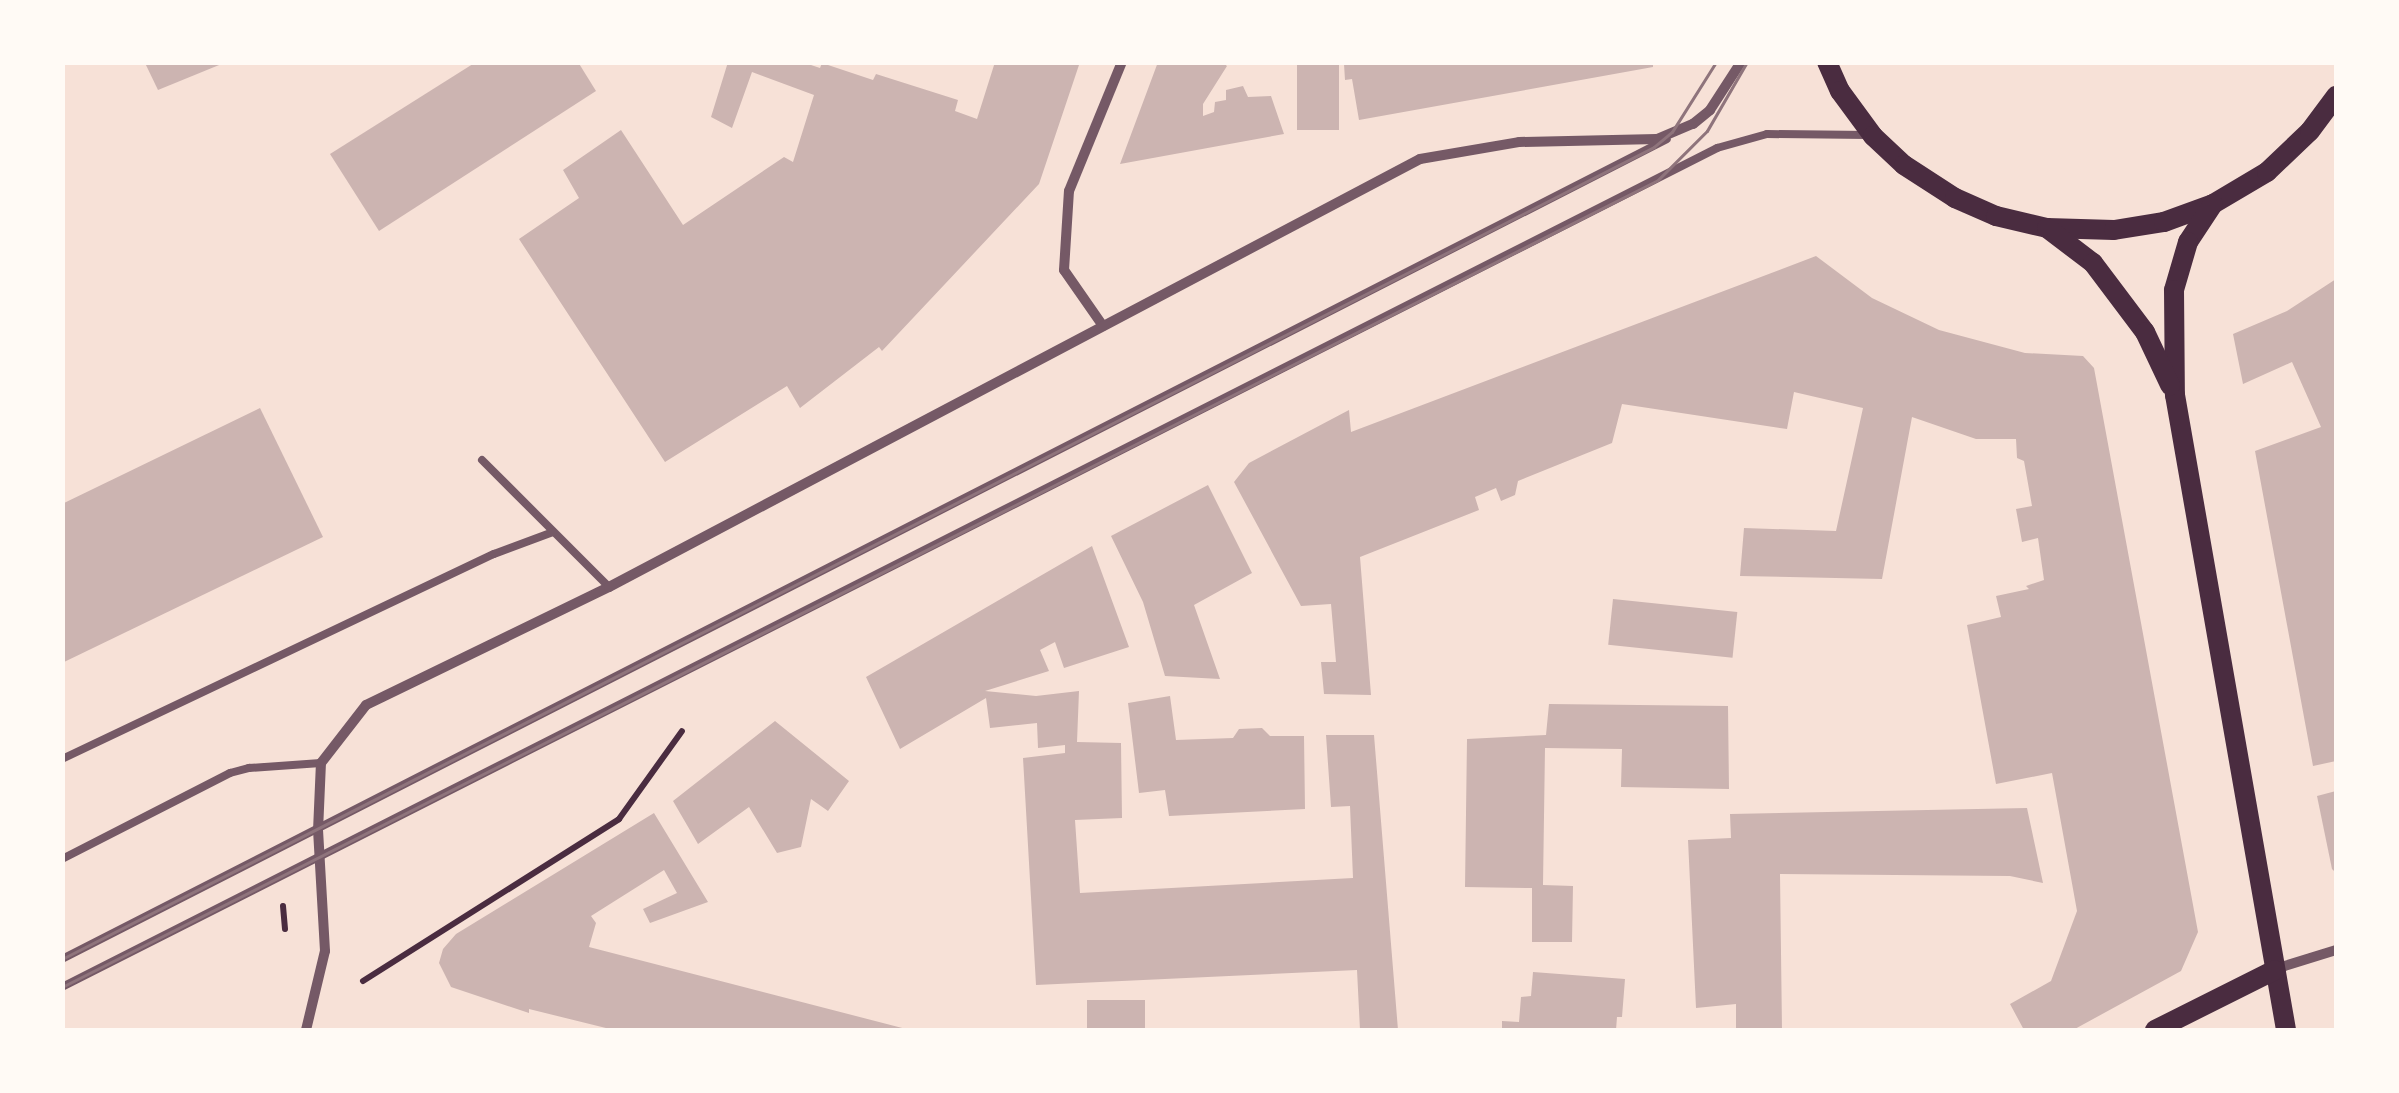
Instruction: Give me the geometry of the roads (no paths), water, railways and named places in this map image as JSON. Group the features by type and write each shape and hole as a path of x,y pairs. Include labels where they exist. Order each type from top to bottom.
{"main road":[{"path":"1827,62 1840,91 1873,136 1904,165 1955,198 1996,216 2047,228 2114,230 2164,222 2213,204 2266,172 2310,131 2336,96"},
{"path":"2213,204 2188,242 2174,290 2175,395 2286,1030"},
{"path":"2047,228 2093,263 2145,332 2175,395"},
{"path":"2154,1030 2274,970"}],"street":[{"path":"1103,326 1064,270 1069,191 1122,62"},
{"path":"306,1030 326,950 318,857 321,763 366,706 609,586 1420,159 1519,142 1657,139 1693,124 1710,110 1741,62"},
{"path":"2274,970 2336,950"}],"lane":[{"path":"62,959 1693,124"},
{"path":"62,986 1717,148 1767,134 1873,136"},
{"path":"482,460 609,586"},
{"path":"62,759 494,554 554,532"},
{"path":"62,859 230,774 321,763"}],"tram line":[{"path":"62,959 1654,147 1672,132 1716,62"},
{"path":"62,987 1658,180 1707,131 1747,62"}]}
